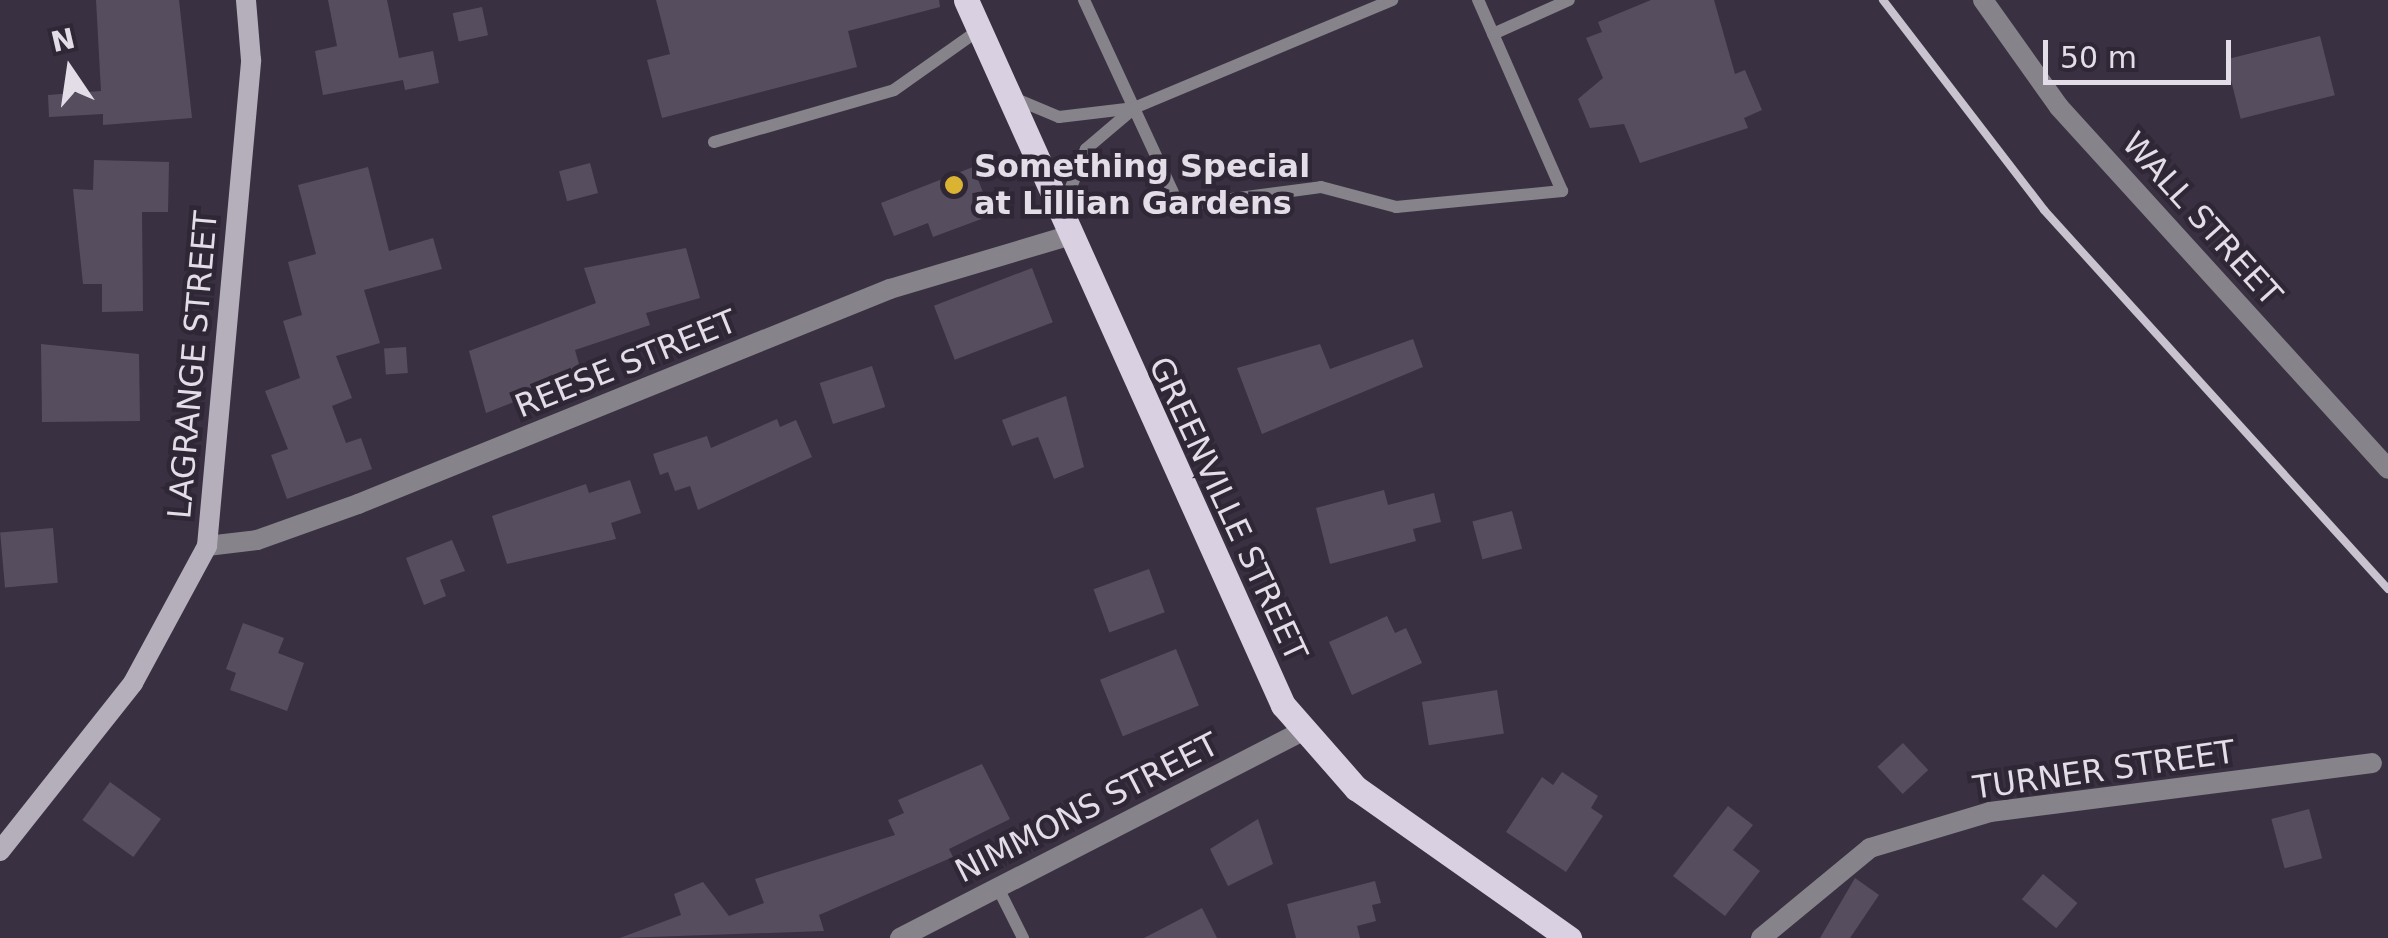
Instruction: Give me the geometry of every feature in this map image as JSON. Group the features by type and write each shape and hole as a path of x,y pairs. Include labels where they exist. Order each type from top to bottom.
{"main road":[{"name":"GREENVILLE STREET","path":"966,0 1191,516 1302,731 1356,788 1569,938"}],"street":[{"name":"LAGRANGE STREET","path":"0,851 133,683 207,546 251,60 246,0"},
{"name":"WALL STREET","path":"1983,0 2060,107 2388,469"},
{"name":"REESE STREET","path":"207,546 257,540 358,504 890,289 1064,227"},
{"name":"NIMMONS STREET","path":"900,938 1302,731"},
{"name":"TURNER STREET","path":"1761,938 1870,848 1990,812 2372,763"}],"lane":[{"path":"1084,0 1179,206 1321,187 1396,206 1562,191 1478,0"},
{"path":"1008,96 1059,117 1134,108 1392,0"},
{"path":"1492,34 1569,0"},
{"path":"714,142 894,90 980,29"},
{"path":"1064,227 1086,149 1134,108"},
{"path":"998,888 1023,938"}],"building":[{"path":"96,0 179,0 192,118 103,125 103,114 49,117 48,95 101,91"},
{"path":"328,0 387,0 399,58 433,51 439,83 405,90 403,80 323,95 315,51 337,46"},
{"path":"656,0 939,0 940,7 848,31 857,67 662,118 647,60 670,54"},
{"path":"1651,0 1714,0 1735,74 1745,70 1762,110 1744,118 1748,128 1640,163 1624,124 1590,128 1578,99 1603,78 1586,38 1602,32 1598,22"},
{"path":"482,7 488,35 459,42 453,13"},
{"path":"2320,36 2335,95 2241,119 2226,59"},
{"path":"94,160 169,162 168,212 142,212 143,311 102,312 102,284 83,284 73,189 93,190"},
{"path":"590,163 598,193 567,201 559,171"},
{"path":"368,167 389,251 433,238 442,269 364,290 380,343 336,356 352,398 332,406 346,443 361,438 372,469 287,499 271,455 288,449 265,391 300,378 283,321 302,315 288,262 316,254 298,185"},
{"name":"Something Special at Lillian Gardens","path":"973,167 992,215 933,237 928,223 894,236 881,203"},
{"path":"686,248 700,298 646,313 650,325 575,350 582,375 486,413 469,351 596,303 584,268"},
{"path":"1032,268 1053,322 955,360 934,306"},
{"path":"1413,339 1423,367 1262,434 1237,368 1320,344 1330,369"},
{"path":"41,344 139,354 140,421 42,422"},
{"path":"406,347 408,373 386,374 384,349"},
{"path":"872,366 885,407 833,424 820,383"},
{"path":"1066,396 1084,467 1054,479 1038,437 1012,446 1002,420"},
{"path":"777,419 780,427 796,420 812,457 698,510 690,486 675,491 668,472 660,475 653,454 707,436 711,448"},
{"path":"630,480 641,513 611,523 616,539 507,564 492,516 586,484 589,493"},
{"path":"1384,490 1388,505 1434,493 1441,522 1413,529 1416,541 1330,564 1316,508"},
{"path":"1512,511 1522,549 1482,559 1472,522"},
{"path":"53,528 58,583 5,587 0,533"},
{"path":"452,540 465,571 440,580 446,596 424,605 406,558"},
{"path":"1149,569 1165,612 1109,632 1094,589"},
{"path":"1387,616 1395,633 1406,628 1422,663 1352,695 1329,642"},
{"path":"243,623 284,638 278,653 304,663 287,711 230,690 236,673 226,669"},
{"path":"1176,649 1199,706 1123,736 1100,680"},
{"path":"1497,690 1504,733 1429,745 1422,702"},
{"path":"1903,743 1928,770 1903,794 1877,767"},
{"path":"982,764 1010,819 949,849 953,857 819,915 824,931 620,938 681,915 674,894 703,882 729,916 764,903 755,879 895,835 888,820 904,813 898,800"},
{"path":"1562,772 1598,796 1591,808 1603,816 1566,872 1506,832 1542,777 1553,785"},
{"path":"110,782 161,819 133,857 82,820"},
{"path":"1728,806 1753,825 1733,850 1760,871 1725,916 1673,876"},
{"path":"2309,809 2322,858 2285,868 2271,819"},
{"path":"1258,819 1273,864 1228,886 1210,849"},
{"path":"2043,874 2077,903 2056,928 2022,899"},
{"path":"1855,878 1879,895 1850,938 1820,938"},
{"path":"1375,881 1381,903 1372,905 1376,921 1357,926 1360,938 1296,938 1287,904"},
{"path":"1202,908 1217,938 1144,938"}],"railway":[{"path":"1883,0 2044,210 2388,589"}],"place":[{"name":"Something Special at Lillian Gardens","path":"954,185"}]}
